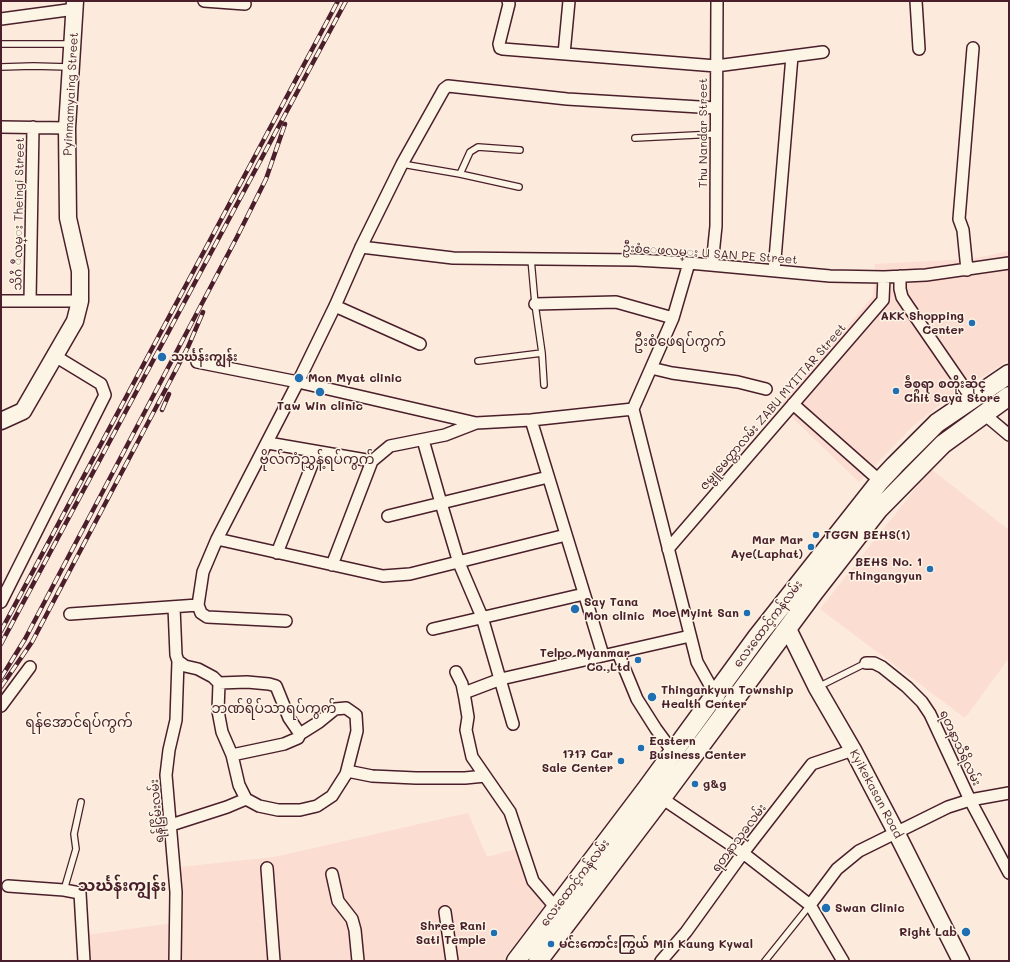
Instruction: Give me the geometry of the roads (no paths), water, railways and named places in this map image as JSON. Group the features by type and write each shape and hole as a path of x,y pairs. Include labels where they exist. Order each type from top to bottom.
{"main road":[{"name":"လေးထောင့်ကန်လမ်း","path":"872,504 880,481 894,464 937,423 1009,374"},
{"name":"လေးထောင့်ကန်လမ်း","path":"654,793 673,752 772,618 808,586 872,504 943,444 1009,396"},
{"name":"လေးထောင့်ကန်လမ်း","path":"516,961 563,913 654,793 730,706 788,628 808,586"},
{"path":"772,618 788,628"},
{"name":"လေးထောင့်ကန်လမ်း","path":"538,961 563,913"}],"street":[{"path":"204,1 245,4"},
{"path":"508,1 509,4 499,44 500,48 503,49 716,66 823,52"},
{"path":"564,54 569,1"},
{"name":"Thu Nandar Street","path":"712,265 716,226 717,1"},
{"path":"916,1 919,49"},
{"path":"1,19 75,5"},
{"name":"Pyinmamyaing Street","path":"1,421 23,411 75,321 80,301 80,270 68,218 67,128 75,5"},
{"path":"967,270 963,230 959,219 973,48"},
{"path":"774,271 792,56"},
{"path":"286,621 207,617 201,613 198,605 203,572 217,540 298,382 402,164 440,93 448,86 567,99 716,108"},
{"path":"1,127 67,128"},
{"name":"သိဂႆ ီလမ္း Theingi Street","path":"30,301 33,127"},
{"name":"ဦးစံေဖလမ္း U SAN PE Street","path":"361,248 453,258 636,260 690,263 830,276 884,277 926,275 967,270 1009,262"},
{"path":"690,263 673,318 633,409 697,662 715,694 730,706"},
{"path":"900,276 900,289 902,297 972,400"},
{"name":"ဇမ္ဗူမေတ္တာလမ်း ZABU MYITTAR Street","path":"668,549 883,300 884,277"},
{"path":"1,301 80,301"},
{"path":"535,304 616,302 673,318"},
{"path":"335,306 420,344"},
{"path":"1,602 105,395 101,384 55,356"},
{"path":"197,362 298,382 476,423 531,420 633,409"},
{"path":"651,368 672,373 738,382 766,389"},
{"path":"793,404 880,481"},
{"path":"984,414 1009,435"},
{"path":"531,420 603,655"},
{"path":"332,565 372,461 390,446 446,435 476,423"},
{"path":"423,440 440,503 459,563 482,617 513,724"},
{"path":"268,443 372,461"},
{"path":"277,553 318,452"},
{"path":"388,516 548,476"},
{"path":"217,540 383,576 410,574 459,563 566,535"},
{"path":"433,630 482,617 584,594"},
{"path":"70,614 198,605"},
{"name":"ရန်ငြိမ်းလမ်း","path":"174,607 176,655 178,661 176,720 169,750 166,775 176,892 175,961"},
{"name":"Kyikekasan Road","path":"788,628 817,688 896,832 961,961"},
{"path":"464,693 501,679 690,636"},
{"path":"618,653 637,699 673,752"},
{"path":"178,661 185,666 198,669 213,677 219,683 218,711 222,732 232,755 239,785 246,799 259,806 278,810 300,810 317,806 332,796 346,771 357,731 356,715 346,708 335,709 319,722 300,734 298,738 284,744 232,755"},
{"name":"ရတနာသီရိလမ်း","path":"866,663 874,662 882,667 907,687 922,702 930,714 970,800 1009,873"},
{"path":"1,706 30,667"},
{"path":"456,672 462,684 464,693 468,717 466,730 472,757 510,812 533,881 563,913"},
{"path":"219,683 247,682 276,686 289,718 300,734"},
{"name":"ရတနာသုခလမ်း","path":"661,961 686,932 743,853 812,764 852,750"},
{"path":"346,771 372,776 416,778 465,778 484,776"},
{"path":"654,793 743,853 810,905 843,961"},
{"path":"810,905 837,869 859,851 948,807 970,800 1009,793"},
{"path":"171,824 227,807 246,799"},
{"path":"267,868 274,961"},
{"path":"332,874 338,901 352,919 355,930 358,961"},
{"path":"8,886 64,890 80,893 84,961"},
{"path":"445,912 452,961"}],"lane":[{"path":"1,44 72,44"},
{"path":"1,67 71,67"},
{"path":"635,138 716,134"},
{"path":"460,174 470,152 478,147 520,150"},
{"path":"402,164 460,174 518,187"},
{"path":"531,260 542,353 544,385"},
{"path":"478,361 542,353"},
{"name":"ရတနာသီရိလမ်း","path":"817,688 866,663"},
{"path":"64,890 76,849 74,834 81,802"},
{"path":"765,961 810,905"}],"railway":[{"path":"1,631 338,1"},
{"path":"1,644 346,1"},
{"path":"1,678 25,639 237,237 266,179 285,124"},
{"path":"1,687 32,642 188,347 203,312"},
{"path":"162,410 169,394"}],"place":[{"name":"AKK Shopping Center","path":"972,323"},
{"name":"သင်္ဃန်းကျွန်း","path":"162,357"},
{"name":"Mon Myat clinic","path":"299,378"},
{"name":"ခဵစ္စရာ စတိုးဆိုင္ Chit Saya Store","path":"896,391"},
{"name":"Taw Win clinic","path":"320,392"},
{"name":"TGGN BEHS(1)","path":"816,535"},
{"name":"Mar Mar Aye(Laphat)","path":"811,547"},
{"name":"BEHS No. 1 Thingangyun","path":"930,569"},
{"name":"Say Tana Mon clinic","path":"575,609"},
{"name":"Moe Myint San","path":"747,613"},
{"name":"Telpo Myanmar Co.,Ltd","path":"638,660"},
{"name":"Thingankyun Township Health Center","path":"652,697"},
{"name":"Eastern Business Center","path":"641,748"},
{"name":"1717 Car Sale Center","path":"621,761"},
{"name":"g&g","path":"695,784"},
{"name":"Swan Clinic","path":"826,908"},
{"name":"Right Lab","path":"966,932"},
{"name":"Shree Rani Sati Temple","path":"494,933"},
{"name":"မင်းကောင်းကြွယ် Min Kaung Kywal","path":"551,944"}],"district":[{"name":"ဦးစံဖေရပ်ကွက်","path":"680,342"},
{"name":"ဗိုလ်ကံညွှန့်ရပ်ကွက်","path":"317,460"},
{"name":"ဘဏ်ရိပ်သာရပ်ကွက်","path":"274,709"},
{"name":"ရန်အောင်ရပ်ကွက်","path":"79,723"},
{"name":"သင်္ဃန်းကျွန်း","path":"122,886"}]}
